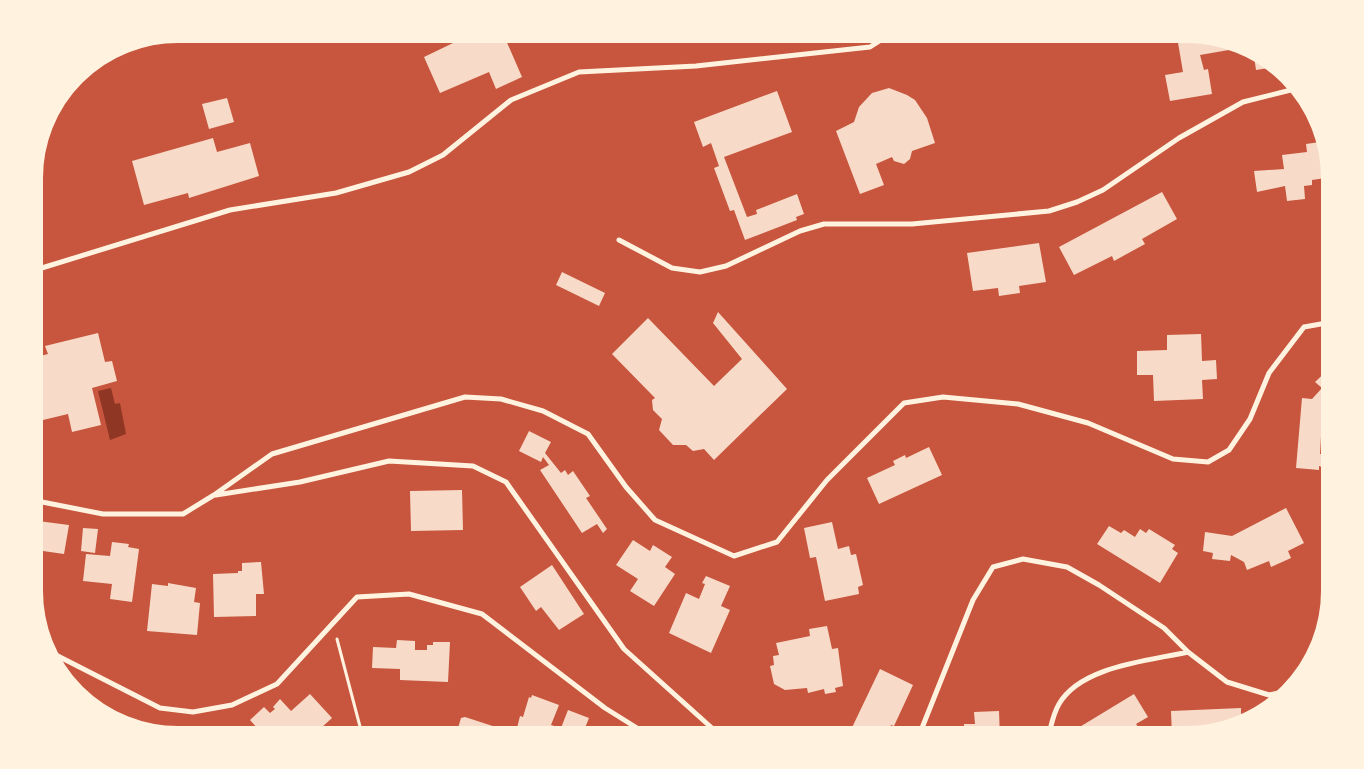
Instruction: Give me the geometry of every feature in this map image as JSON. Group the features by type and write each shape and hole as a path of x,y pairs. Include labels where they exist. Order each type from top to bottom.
{"street":[{"path":"40,269 230,210 336,194 409,172 443,155 511,100 579,72 696,66 870,47 881,40"},
{"path":"619,240 672,268 700,272 726,266 800,231 824,224 912,224 1049,211 1077,202 1103,190 1179,138 1243,102 1292,90"},
{"path":"40,502 103,514 183,514 214,496 272,454 465,397 501,399 544,411 588,434 626,487 655,520 734,556 777,542 827,480 904,403 943,397 1018,404 1088,423 1174,459 1208,462 1229,450 1250,419 1269,373 1304,327 1324,323"},
{"path":"214,496 300,482 388,461 472,466 506,482 624,649 713,729"},
{"path":"922,729 973,600 993,567 1023,559 1067,567 1099,585 1164,628 1188,652 1227,682 1269,695 1279,693"},
{"path":"56,656 160,708 193,712 232,705 277,684 357,597 409,594 482,614 605,708 639,729"},
{"path":"1051,729 1059,704 1079,683 1108,670 1188,652"}],"path":[{"path":"333,624 361,729"}],"shaded area":[{"path":"111,388 115,404 120,403 126,434 110,440 98,391"}],"building":[{"path":"459,40 506,40 522,77 496,89 489,72 440,93 424,57"},
{"path":"1178,40 1204,41 1235,49 1200,55 1204,70 1208,69 1212,94 1170,101 1165,75 1183,72"},
{"path":"1254,58 1270,68 1256,70"},
{"path":"889,88 915,100 927,118 935,143 912,151 910,159 904,164 894,161 892,157 876,164 884,185 860,194 836,131 854,122 859,107 872,93"},
{"path":"777,91 792,132 724,157 747,217 757,214 756,210 797,194 804,214 796,217 797,220 745,240 734,210 730,211 714,168 719,166 711,143 703,147 694,122"},
{"path":"227,98 234,122 209,129 202,104"},
{"path":"213,138 217,152 250,143 259,176 189,198 188,193 144,205 132,161"},
{"path":"1319,142 1324,178 1312,180 1312,185 1304,186 1305,199 1287,201 1285,186 1257,192 1254,171 1284,169 1282,155 1307,152 1306,144"},
{"path":"1162,192 1177,219 1142,239 1145,244 1114,261 1112,256 1074,275 1059,247"},
{"path":"1039,243 1046,282 1019,286 1020,293 999,296 998,288 973,291 967,253"},
{"path":"562,272 605,293 599,306 556,285"},
{"path":"718,312 787,389 714,460 704,449 693,451 686,445 673,445 659,430 662,419 653,410 652,400 655,398 612,354 648,318 714,386 742,359 713,323"},
{"path":"98,333 105,362 112,361 117,381 92,388 101,425 72,432 68,414 43,420 40,408 40,356 48,354 45,346"},
{"path":"1201,334 1202,361 1216,360 1217,379 1202,380 1203,399 1154,401 1153,375 1137,375 1137,351 1167,350 1167,335"},
{"path":"1324,374 1320,454 1323,454 1322,467 1319,466 1319,470 1296,468 1302,398 1312,399 1322,388 1315,382"},
{"path":"529,431 551,442 545,453 561,473 565,470 568,475 573,471 590,496 586,498 607,529 603,533 597,524 582,533 540,470 549,465 543,457 541,462 519,451"},
{"path":"929,447 942,475 879,504 867,478 895,465 893,461 905,455 906,458"},
{"path":"462,490 463,530 411,531 410,491"},
{"path":"1286,508 1304,543 1288,551 1291,558 1271,567 1269,561 1247,570 1244,562 1231,555 1230,561 1212,559 1213,553 1203,551 1205,532 1232,536"},
{"path":"40,521 69,525 64,554 40,551"},
{"path":"832,522 838,549 849,546 851,555 856,554 863,585 858,587 859,594 825,601 816,557 810,558 804,528"},
{"path":"1109,526 1121,533 1124,530 1135,537 1140,529 1146,533 1149,529 1175,545 1172,549 1178,553 1160,583 1097,544"},
{"path":"83,528 98,529 95,553 81,551"},
{"path":"633,540 650,551 653,545 672,557 665,567 675,574 654,606 630,591 638,579 616,565"},
{"path":"112,542 129,544 128,547 139,549 132,602 110,599 112,584 83,581 86,554 110,556"},
{"path":"261,562 264,594 256,594 256,616 214,617 213,574 238,573 238,571 242,571 242,563"},
{"path":"552,565 584,614 559,630 541,607 536,611 520,587"},
{"path":"706,576 730,586 721,606 730,610 711,653 669,633 686,593 699,599 705,584 702,583"},
{"path":"168,583 196,588 194,602 200,603 197,635 147,631 152,584 168,586"},
{"path":"827,626 832,649 838,648 843,686 835,688 836,692 825,694 824,689 808,693 807,688 785,690 774,684 770,666 774,665 773,656 779,655 776,643 810,636 809,629"},
{"path":"397,640 415,641 415,650 427,650 427,645 433,645 433,642 450,642 448,682 400,680 400,669 372,668 373,647 396,648"},
{"path":"880,669 913,685 894,726 891,725 889,729 851,729"},
{"path":"85,694 97,700 96,702"},
{"path":"310,694 332,718 320,729 258,729 250,720 264,707 270,713 275,709 273,707 280,699 291,711"},
{"path":"1134,694 1148,717 1136,724 1139,729 1076,729"},
{"path":"532,695 559,705 551,725 561,728 568,710 589,718 585,729 517,729 520,716 523,717 529,697 531,698"},
{"path":"1241,708 1241,717 1230,722 1195,729 1172,729 1171,711"},
{"path":"999,711 1000,729 964,729 964,724 975,724 974,712"},
{"path":"465,717 502,729 461,729 458,728 461,718"}]}
